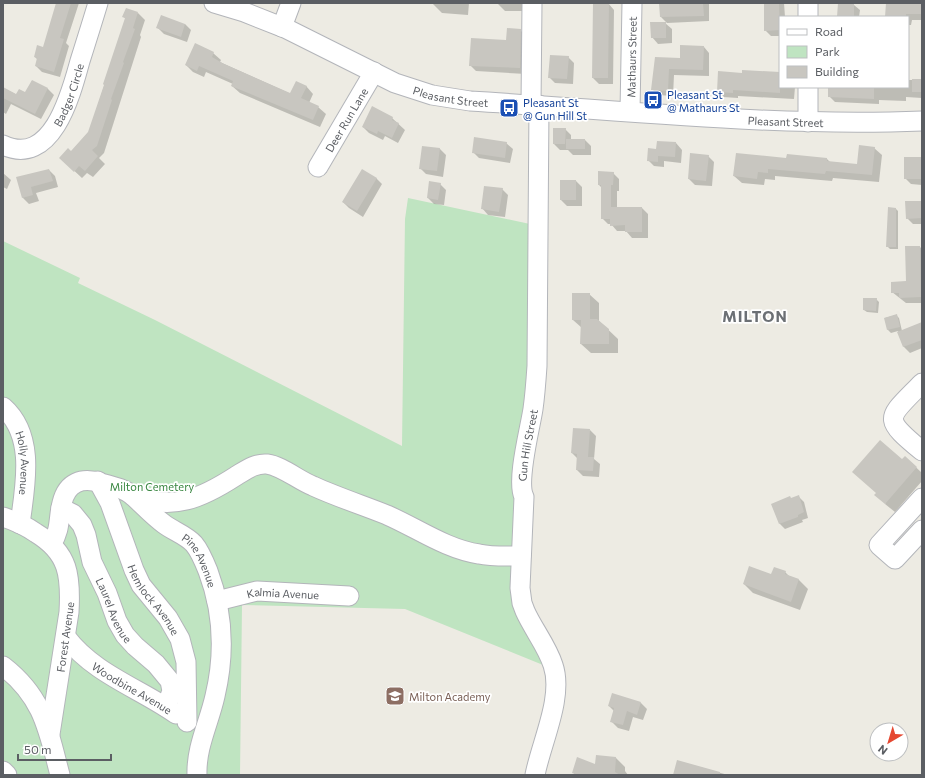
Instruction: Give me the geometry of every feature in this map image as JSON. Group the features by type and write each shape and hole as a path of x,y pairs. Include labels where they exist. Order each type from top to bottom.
{"street":[{"name":"Badger Circle","path":"3,145 13,149 33,146 45,138 55,126 69,98 98,3"},
{"name":"Pleasant Street","path":"214,3 244,12 282,27 408,88 444,98 680,116 853,123 922,121"},
{"path":"282,27 291,3"},
{"name":"Gun Hill Street","path":"532,3 535,105 537,366 533,409 522,473 521,492 524,497 520,588 522,603 528,619 550,658 556,673 550,722 535,775"},
{"name":"Mathaurs Street","path":"630,111 632,3"},
{"path":"808,3 808,16"},
{"name":"Deer Run Lane","path":"318,167 374,72"},
{"path":"808,88 808,122"},
{"path":"922,383 895,411 892,420 893,424 900,432 922,451"},
{"name":"Holly Avenue","path":"3,407 17,425 25,452 26,477 12,520"},
{"path":"133,496 168,504 186,501 212,491 254,466 265,464 277,467 312,486 385,514 459,549 479,554 521,556"},
{"name":"Pine Avenue","path":"52,543 59,527 61,508 65,494 78,481 87,480 115,487 133,496 156,518 194,544 202,557 217,601 221,636 219,671 212,706 198,754 197,775"},
{"name":"Hemlock Avenue","path":"98,482 110,503 134,570 141,585 170,621 180,639 186,662 179,686 187,722"},
{"path":"922,498 879,545 895,559 922,530"},
{"name":"Laurel Avenue","path":"61,508 73,514 82,525 86,535 92,562 107,593 121,628 130,641 162,669 170,681 179,686"},
{"path":"12,520 52,543"},
{"name":"Forest Avenue","path":"50,734 70,612 69,585 64,560 52,543"},
{"name":"Kalmia Avenue","path":"217,601 257,591 349,596"},
{"name":"Woodbine Avenue","path":"66,637 82,655 103,671 166,707 203,734"},
{"path":"3,666 21,682 32,695 42,711 50,734 60,775"},
{"path":"166,707 171,696 179,686"},
{"path":"3,771 7,775"}],"green space":[{"name":"Milton Cemetery","path":"408,198 530,224 531,352 514,536 548,667 405,609 242,605 240,775 3,775 3,241 80,278 78,283 155,320 402,446 405,219"}],"building":[{"path":"56,3 71,3 60,38 64,39 54,72 35,66 37,58 34,57 37,45 43,47"},
{"path":"593,3 609,3 608,78 592,78"},
{"path":"659,3 703,3 704,16 660,17"},
{"path":"764,3 779,3 779,30 764,31"},
{"path":"838,3 854,4 854,16 837,16"},
{"path":"886,3 922,3 922,14 885,16"},
{"path":"126,8 138,12 133,28 135,29 123,62 124,63 111,99 112,100 97,146 92,150 98,156 85,171 79,166 74,172 59,158 68,148 71,151 88,132 125,18 122,17"},
{"path":"161,15 185,24 181,37 156,28"},
{"path":"650,22 666,22 666,38 651,38"},
{"path":"507,28 521,29 520,68 469,66 471,38 506,40"},
{"path":"195,43 214,52 212,57 224,64 290,93 296,81 307,86 301,98 319,106 313,120 231,86 233,81 199,66 197,71 185,65"},
{"path":"680,45 704,46 703,70 669,69 668,91 651,90 655,57 680,58"},
{"path":"550,55 569,56 567,79 548,78"},
{"path":"742,70 779,72 780,93 733,90 733,93 717,92 718,71 742,73"},
{"path":"912,79 922,79 922,92 912,92"},
{"path":"32,80 48,88 35,114 3,98 3,87 16,94 19,89 25,92"},
{"path":"828,88 874,88 874,99 828,97"},
{"path":"372,106 393,117 392,120 399,123 392,138 378,131 377,134 362,127"},
{"path":"553,128 566,128 565,144 553,144"},
{"path":"474,137 507,142 505,158 472,153"},
{"path":"566,139 585,139 585,149 566,149"},
{"path":"657,141 676,142 675,157 658,156 658,162 647,161 648,148 656,149"},
{"path":"859,145 875,147 872,175 826,171 825,174 768,169 768,173 758,172 757,179 733,176 736,153 786,158 787,154 827,158 827,161 857,164"},
{"path":"422,146 440,148 437,171 419,169"},
{"path":"690,153 709,155 706,181 688,179"},
{"path":"904,157 921,157 921,179 904,179"},
{"path":"49,169 53,181 31,187 33,195 22,198 16,177"},
{"path":"362,169 377,178 357,211 342,202"},
{"path":"598,171 614,172 613,185 611,185 611,207 642,207 642,232 625,232 625,225 610,226 610,219 601,219 601,185 598,185"},
{"path":"560,180 576,180 576,200 560,200"},
{"path":"429,181 441,183 438,200 427,198"},
{"path":"484,186 503,188 499,212 481,209"},
{"path":"905,201 922,201 922,218 906,219"},
{"path":"888,207 896,208 896,247 886,247"},
{"path":"905,246 920,246 921,297 899,298 899,293 891,293 891,282 906,281"},
{"path":"572,293 590,293 590,319 597,319 609,329 609,344 580,344 581,320 572,320"},
{"path":"863,298 877,298 876,311 863,310"},
{"path":"897,314 900,327 887,330 884,318"},
{"path":"922,322 922,340 903,347 897,332"},
{"path":"573,428 590,429 588,457 594,457 593,471 576,470 577,454 571,453"},
{"path":"880,440 902,459 905,456 917,467 885,504 874,495 876,493 852,472"},
{"path":"799,495 804,512 798,515 798,517 779,524 771,504 790,496 791,498"},
{"path":"749,566 771,574 774,567 786,571 785,574 799,579 791,602 743,584"},
{"path":"612,693 641,702 637,715 627,711 623,725 610,722 614,708 608,706"},
{"path":"596,755 616,757 615,772 620,775 578,775 572,773 577,757 595,764"},
{"path":"677,760 720,772 720,775 673,775"}],"place":[{"name":"Pleasant St @ Mathaurs St","path":"653,100"},
{"name":"Pleasant St @ Gun Hill St","path":"509,108"},
{"name":"Milton Academy","path":"395,696"}],"district":[{"name":"MILTON","path":"755,316"}]}
